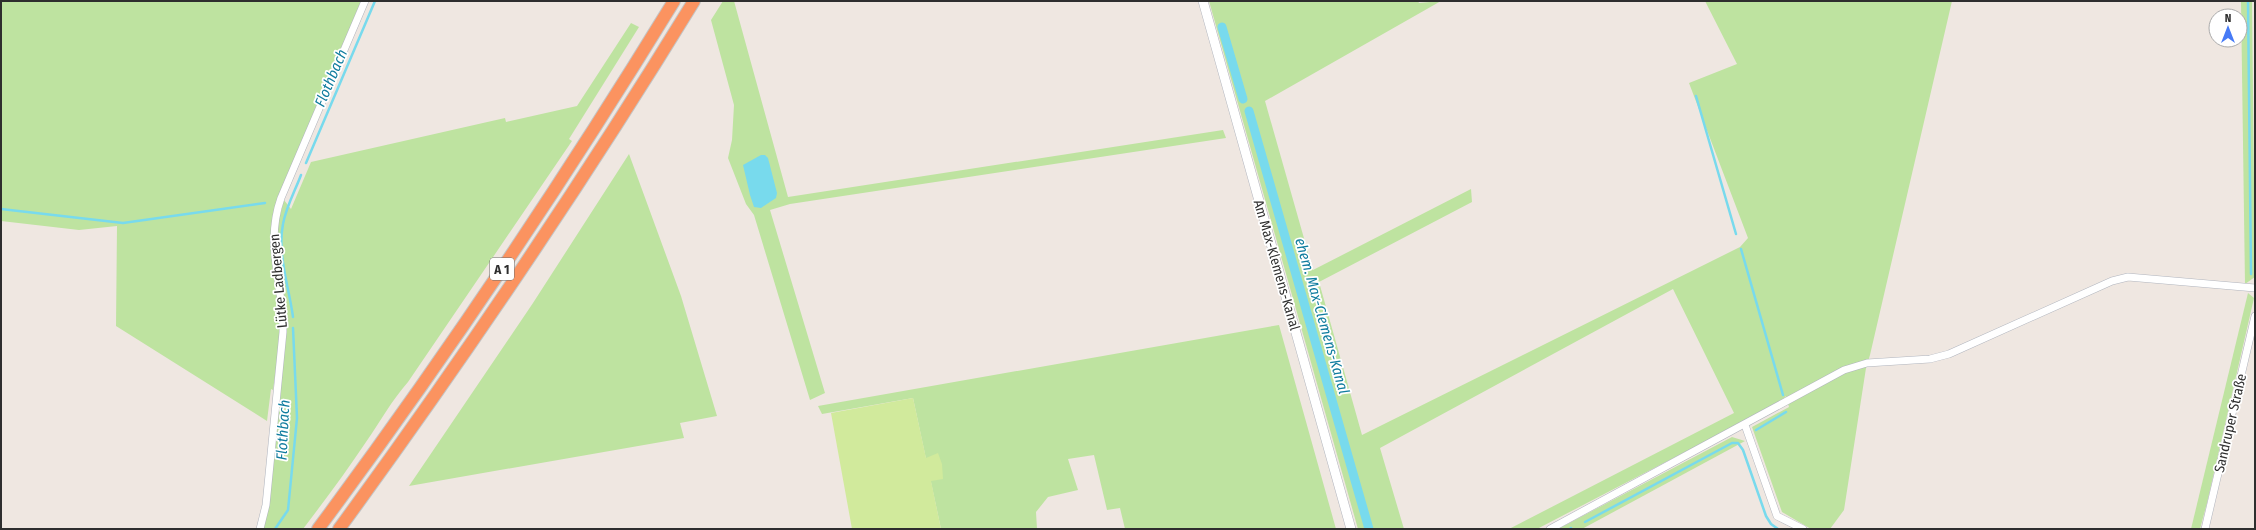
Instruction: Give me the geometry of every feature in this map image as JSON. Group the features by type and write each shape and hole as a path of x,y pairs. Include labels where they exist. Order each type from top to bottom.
{"highway":[{"name":"A 1","path":"318,529 482,298 594,130 674,1"},
{"name":"A 1","path":"339,529 512,284 621,117 694,1"}],"main road":[{"name":"Am Max-Klemens-Kanal","path":"1202,1 1351,529"}],"street":[{"name":"Lütke Ladbergen","path":"260,529 266,505 283,332 283,312 274,250 274,223 281,198 365,1"},
{"path":"1550,529 1844,370 1867,363 1930,359 1949,354 2112,281 2128,277 2255,288"},
{"name":"Sandruper Straße","path":"2205,529 2255,316"},
{"path":"1745,424 1778,516 1803,529"}],"green space":[{"path":"1,1 361,1 273,214 271,238 278,296 279,329 276,370 273,390 271,389 267,421 116,326 117,226 79,230 1,221"},
{"path":"723,1 734,1 788,197 1223,130 1226,138 790,204 770,210 825,393 810,400 754,215 746,204 728,158 732,140 734,105 711,20"},
{"path":"1209,1 1418,1 1419,3 1441,1 1265,101 1313,270 1471,189 1472,202 1319,282 1362,435 1740,247 1748,238 1689,83 1737,64 1705,1 1952,1 1866,368 1844,510 1830,529 1811,529 1782,512 1752,427 1789,407 1786,396 1781,402 1537,529 1509,529 1734,413 1673,289 1380,448 1404,529 1358,529"},
{"path":"2241,1 2252,1 2255,277 2245,284 2242,48 2248,48 2248,8 2241,8"},
{"path":"631,23 639,27 569,139 572,141 408,382 391,404 335,486 303,529 263,529 286,330 277,259 276,231 284,200 291,209 311,162 505,118 506,122 577,106"},
{"path":"629,154 681,296 717,416 680,423 684,438 409,486 533,303"},
{"path":"2248,293 2254,298 2207,503 2200,529 2191,529"},
{"path":"1279,325 1336,529 1125,529 1120,508 1107,510 1094,455 1068,459 1078,490 1048,497 1036,512 1037,529 941,529 913,398 822,414 818,406"},
{"path":"913,398 926,458 938,453 942,464 943,479 931,481 941,529 852,529 831,413"},
{"path":"1732,437 1745,441 1582,529 1558,529"}],"water":[{"path":"761,155 765,155 768,158 777,193 776,198 761,208 754,207 743,165"}],"waterway":[{"name":"Flothbach","path":"306,163 375,1"},
{"path":"2248,1 2251,274"},
{"name":"ehem. Max-Clemens-Kanal","path":"1222,27 1243,99"},
{"path":"1696,96 1736,234"},
{"name":"ehem. Max-Clemens-Kanal","path":"1249,111 1369,529"},
{"name":"Flothbach","path":"293,317 281,247 286,211 301,175"},
{"path":"1,209 123,223 265,203"},
{"path":"1741,249 1783,395"},
{"name":"Flothbach","path":"275,529 288,510 297,418 293,328"},
{"path":"1756,430 1786,412"},
{"path":"1585,522 1732,443 1738,443 1743,450 1766,516 1771,524 1778,529"}]}
